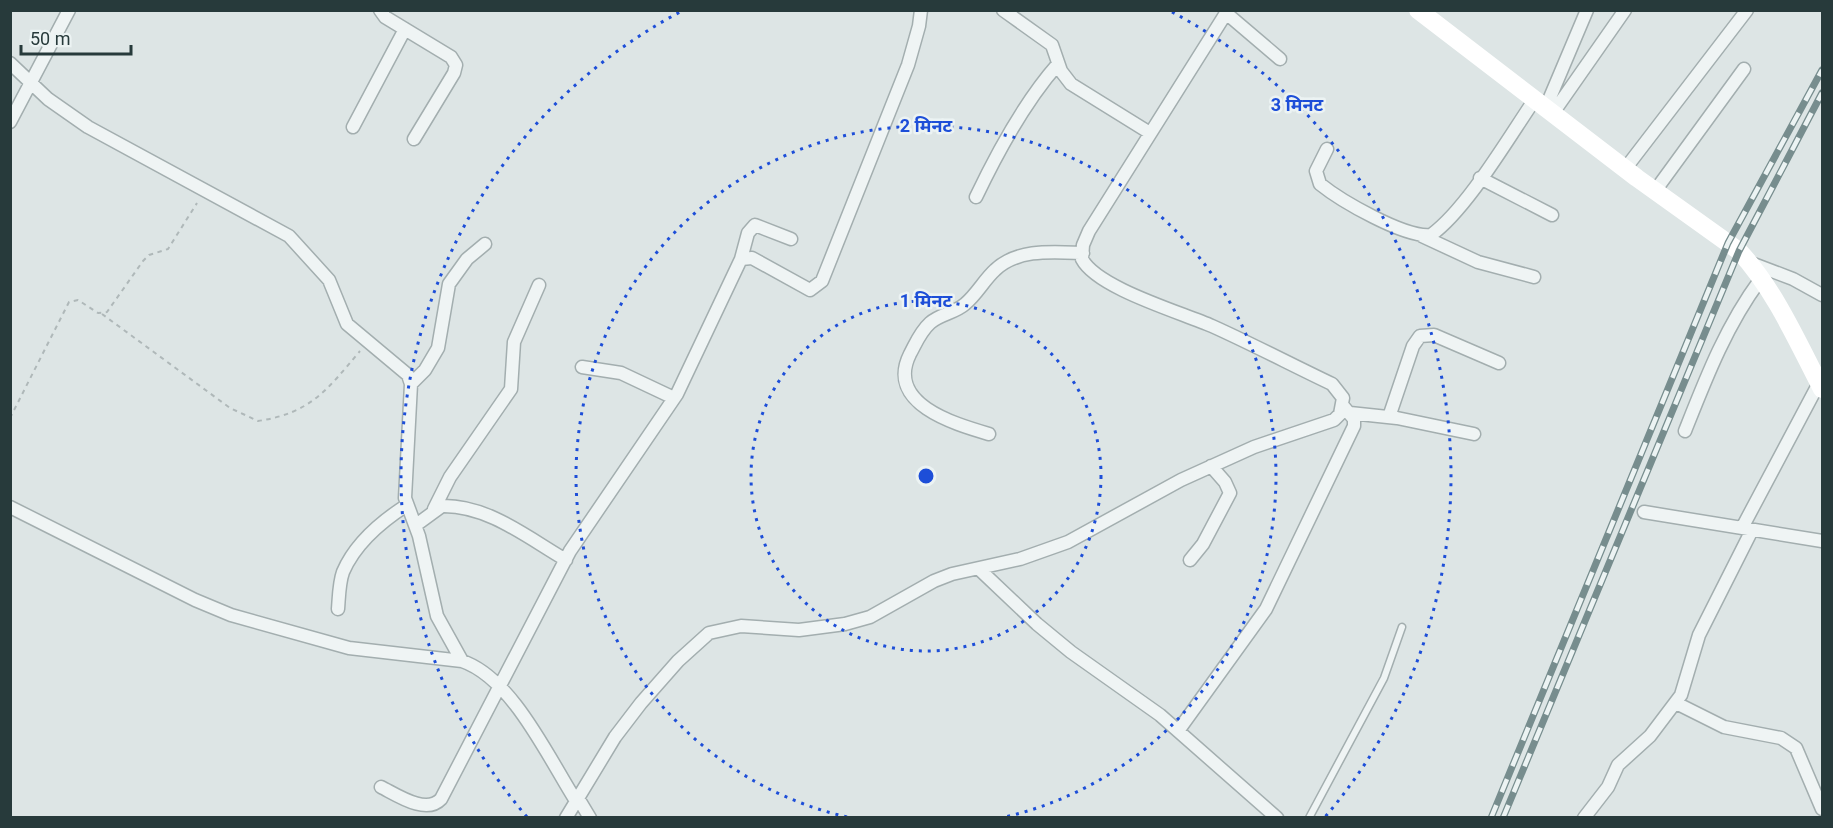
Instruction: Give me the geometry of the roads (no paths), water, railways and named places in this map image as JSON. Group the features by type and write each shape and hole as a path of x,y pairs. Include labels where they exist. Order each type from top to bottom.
{"street":[{"path":"10,122 69,10"},
{"path":"380,10 405,29 451,57 456,65 454,73 414,139"},
{"path":"741,259 752,258 810,290 822,281 908,65 921,10"},
{"path":"1003,10 1052,45 1064,78 1071,84 1150,133"},
{"path":"1418,10 1625,169 1739,251 1760,280 1821,386 1747,529 1699,635 1687,680 1676,703 1650,736 1617,765 1608,787 1584,818"},
{"path":"1545,106 1587,10"},
{"path":"1421,236 1431,235 1439,230 1480,178 1545,106 1625,10"},
{"path":"1625,169 1747,10"},
{"path":"1178,731 1260,616 1280,583 1354,426 1343,398 1332,384 1096,275 1086,267 1082,259 1089,231 1223,13 1280,59"},
{"path":"353,127 405,29"},
{"path":"10,63 61,109 88,127 279,229 300,245 334,289 347,324 408,375 411,384 404,488 406,505 416,525 437,616 462,661"},
{"path":"976,197 987,174 1039,88 1058,64"},
{"path":"1655,190 1744,69"},
{"path":"1327,149 1316,171 1320,184 1380,219 1478,262 1534,277"},
{"path":"1480,178 1552,215"},
{"path":"381,787 423,805 438,803 566,560 674,398 700,351 741,259 748,233 755,225 791,239"},
{"path":"411,384 425,370 438,348 449,284 467,259 485,244"},
{"path":"989,434 950,423 929,412 920,403 905,379 904,370 919,336 938,317 967,303 997,268 1010,260 1027,254 1053,251 1083,253"},
{"path":"1749,262 1793,279 1822,295"},
{"path":"1685,431 1715,355 1741,306 1760,280"},
{"path":"416,525 434,509 450,477 511,389 514,342 539,285"},
{"path":"1389,417 1413,346 1420,336 1434,335 1499,363"},
{"path":"582,368 621,373 674,398"},
{"path":"1346,409 1474,434"},
{"path":"566,818 615,737 641,703 678,661 709,633 741,626 799,630 845,624 870,617 934,580 1041,553 1068,542 1107,519 1211,466 1254,447 1335,420 1346,409"},
{"path":"1190,561 1203,544 1230,493 1226,482 1211,466"},
{"path":"338,609 343,573 349,562 380,524 406,505"},
{"path":"434,509 454,505 488,515 566,560"},
{"path":"10,507 195,600 231,615 349,648 462,661 484,671 500,686 590,818"},
{"path":"1644,512 1822,542"},
{"path":"979,569 1037,624 1178,731 1277,818"},
{"path":"1676,703 1737,731 1789,741 1796,748 1822,809"}],"lane":[{"path":"1309,818 1384,678 1402,627"}],"railway":[{"path":"1491,818 1728,243 1822,70"},
{"path":"1503,818 1739,251 1822,93"}]}
